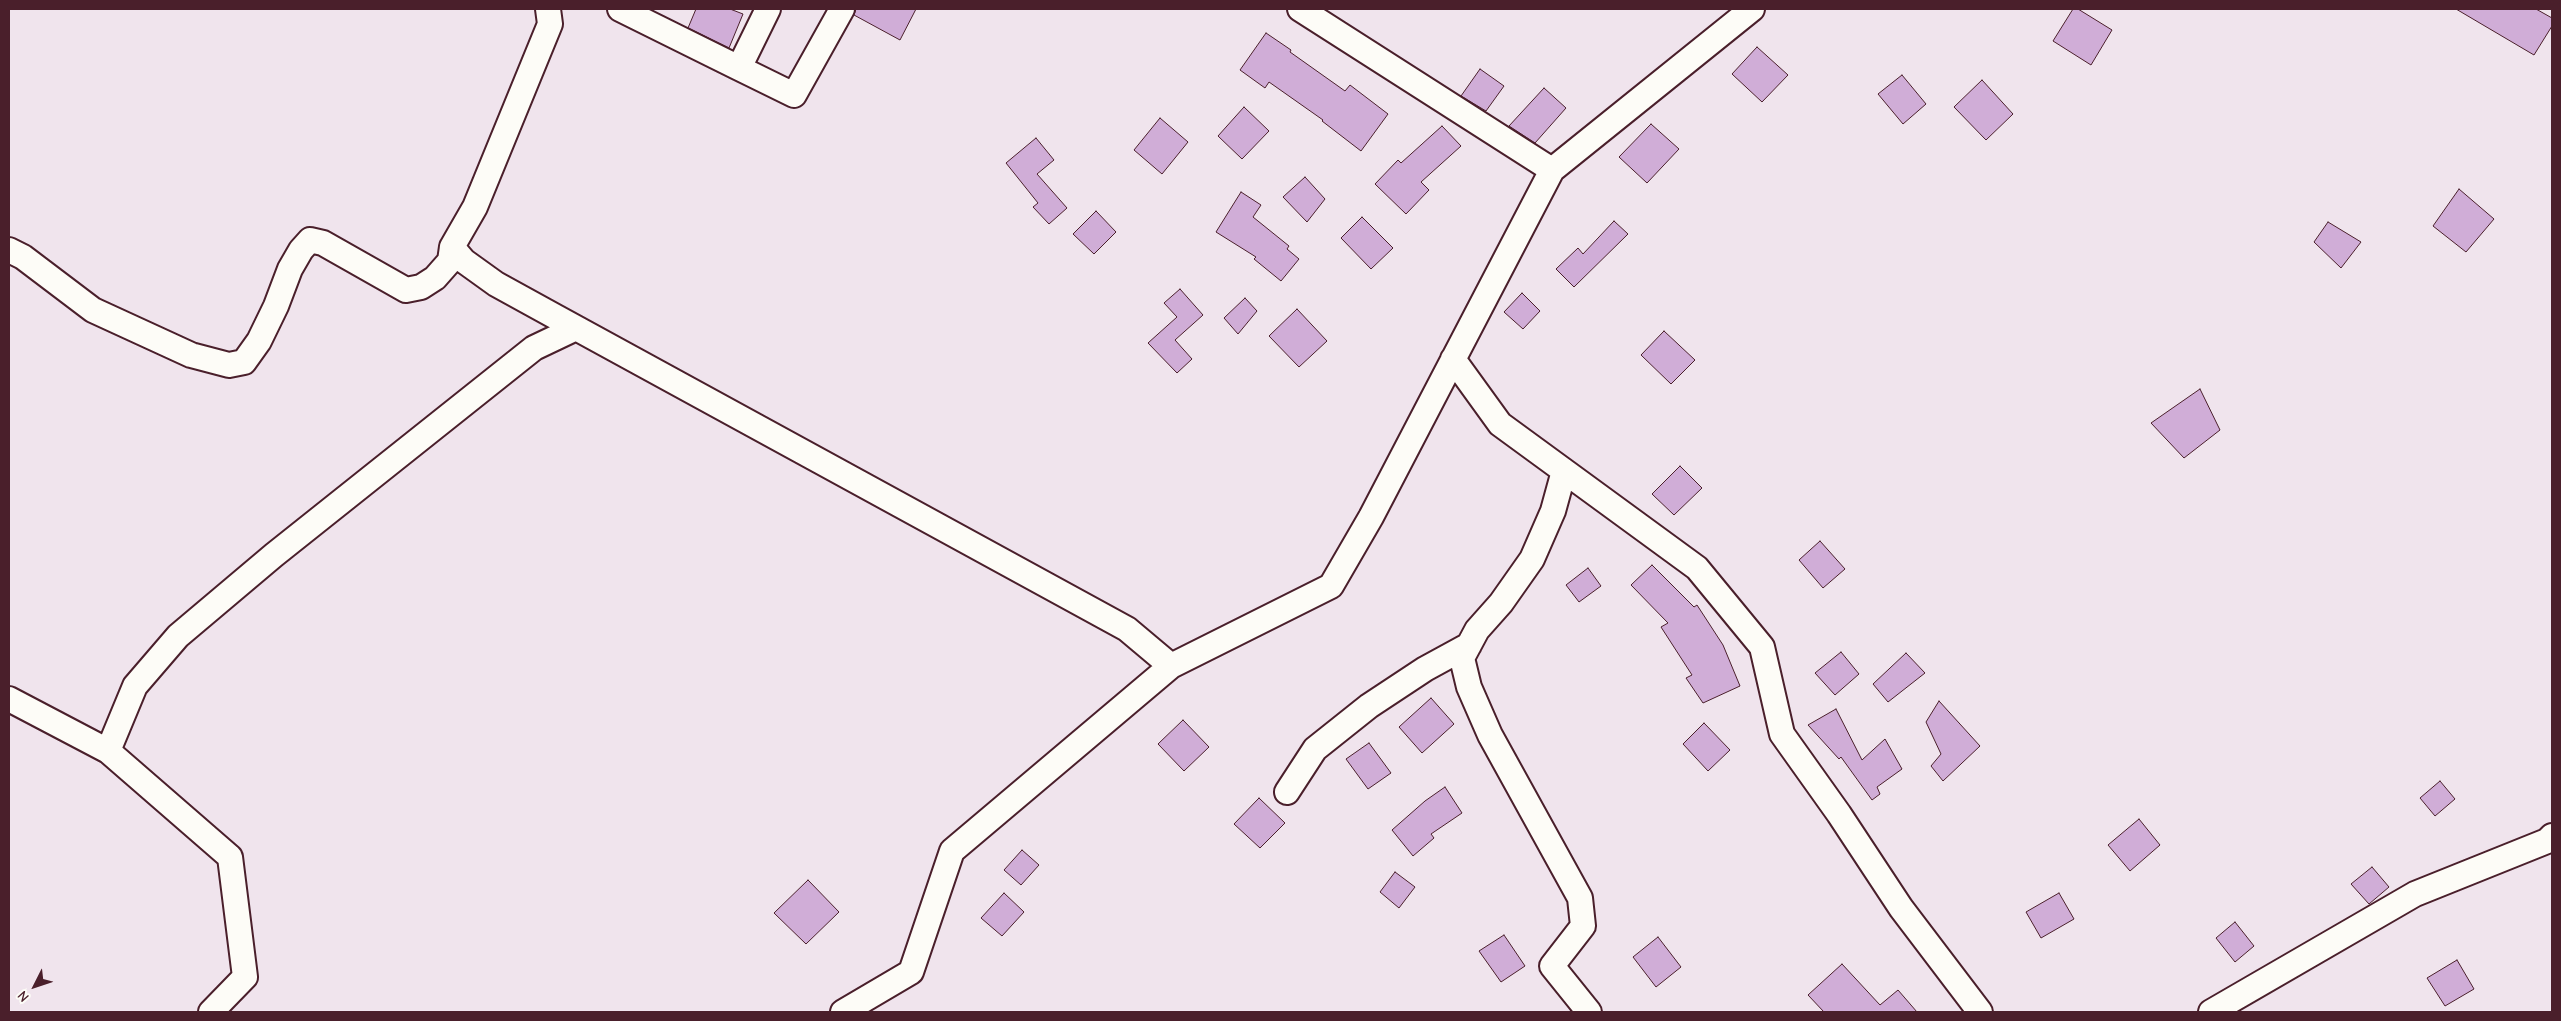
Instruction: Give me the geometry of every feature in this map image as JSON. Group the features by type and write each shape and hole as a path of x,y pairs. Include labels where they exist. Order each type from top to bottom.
{"street":[{"path":"9,250 23,257 93,310 191,355 228,365 244,362 259,341 276,306 290,269 301,250 310,240 322,243 406,290 421,287 435,278 450,261 452,247 475,206 550,24 548,9"},
{"path":"620,9 794,95 842,9"},
{"path":"739,68 768,9"},
{"path":"1300,9 1552,170"},
{"path":"843,1012 910,972 952,851 1171,666 1331,586 1370,517 1552,170 1752,9"},
{"path":"452,247 464,261 496,284 1127,629 1171,666"},
{"path":"108,751 135,686 178,636 274,555 534,348 576,328"},
{"path":"1453,359 1500,424 1697,568 1762,647 1782,734 1839,814 1901,908 1980,1012"},
{"path":"1564,471 1553,511 1532,560 1501,603 1476,630 1462,658 1469,687 1490,735 1580,898 1583,926 1552,966 1589,1012"},
{"path":"1287,792 1315,749 1369,706 1425,669 1469,645"},
{"path":"9,699 108,751 230,857 245,977 211,1012"},
{"path":"2211,1012 2415,894 2548,841 2552,836"}],"building":[{"path":"696,9 730,9 743,14 729,48 688,28"},
{"path":"856,9 916,9 900,40 854,15"},
{"path":"2073,9 2078,9 2112,30 2091,65 2053,41"},
{"path":"2456,9 2536,9 2552,18 2552,26 2534,55"},
{"path":"1266,33 1345,91 1350,85 1388,114 1361,151 1323,120 1269,82 1265,88 1240,70"},
{"path":"1757,47 1788,75 1762,102 1732,74"},
{"path":"1480,69 1504,86 1486,111 1461,96"},
{"path":"1902,75 1926,104 1903,124 1878,94"},
{"path":"1982,80 2013,114 1986,140 1954,107"},
{"path":"1544,88 1566,108 1535,143 1509,126"},
{"path":"1244,107 1269,131 1242,159 1218,136"},
{"path":"1160,118 1188,142 1162,174 1134,150"},
{"path":"1651,124 1679,149 1647,183 1619,157"},
{"path":"1442,126 1461,146 1421,182 1429,190 1406,214 1375,184 1398,160 1401,163"},
{"path":"1036,138 1054,160 1037,174 1067,208 1049,224 1033,207 1038,203 1006,163"},
{"path":"1305,177 1325,199 1307,222 1283,197"},
{"path":"2459,189 2494,219 2466,252 2433,226"},
{"path":"1241,192 1261,205 1253,217 1289,246 1287,249 1299,259 1281,281 1254,259 1256,257 1216,232"},
{"path":"1096,211 1116,232 1094,254 1073,234"},
{"path":"1362,217 1393,248 1371,269 1341,238"},
{"path":"1614,221 1628,234 1574,287 1556,269 1578,248 1583,254"},
{"path":"2328,222 2361,242 2341,268 2314,242"},
{"path":"1180,289 1203,315 1175,340 1192,359 1177,373 1148,343 1177,317 1164,303"},
{"path":"1522,293 1540,311 1523,329 1504,312"},
{"path":"1245,298 1257,311 1238,334 1224,318"},
{"path":"1297,309 1327,341 1299,367 1269,336"},
{"path":"1664,331 1695,360 1671,384 1641,355"},
{"path":"2200,389 2220,430 2184,458 2151,423"},
{"path":"1680,466 1702,488 1674,515 1652,494"},
{"path":"1820,541 1845,569 1823,588 1799,560"},
{"path":"1652,565 1694,607 1697,605 1723,645 1740,686 1703,703 1686,678 1692,675 1661,627 1668,623 1631,585"},
{"path":"1588,568 1601,586 1579,602 1566,585"},
{"path":"1841,652 1859,674 1835,695 1815,673"},
{"path":"1906,653 1925,673 1888,702 1873,684"},
{"path":"1431,698 1454,724 1422,753 1399,727"},
{"path":"1939,701 1980,746 1943,781 1931,766 1941,754 1926,722"},
{"path":"1836,709 1862,760 1885,739 1902,769 1877,787 1880,794 1872,800 1841,757 1839,759 1808,725"},
{"path":"1183,720 1209,747 1184,771 1158,744"},
{"path":"1704,723 1730,750 1708,771 1683,744"},
{"path":"1369,743 1391,773 1368,789 1346,759"},
{"path":"2440,781 2455,799 2435,816 2420,798"},
{"path":"1445,787 1462,813 1431,834 1434,838 1413,856 1392,830 1425,801"},
{"path":"1259,798 1285,823 1260,848 1234,824"},
{"path":"2139,819 2160,845 2130,871 2108,845"},
{"path":"1022,850 1039,865 1021,885 1004,870"},
{"path":"2372,867 2389,887 2369,904 2351,884"},
{"path":"1395,872 1415,887 1399,908 1380,892"},
{"path":"808,880 839,912 806,944 774,913"},
{"path":"1004,893 1024,912 1002,936 981,918"},
{"path":"2059,893 2074,919 2041,938 2026,912"},
{"path":"2235,922 2254,946 2235,962 2216,938"},
{"path":"1504,935 1525,966 1501,982 1479,951"},
{"path":"1658,937 1681,967 1656,987 1633,957"},
{"path":"2457,960 2474,989 2445,1006 2427,978"},
{"path":"1842,964 1880,1005 1898,990 1917,1012 1824,1012 1808,995"}]}
